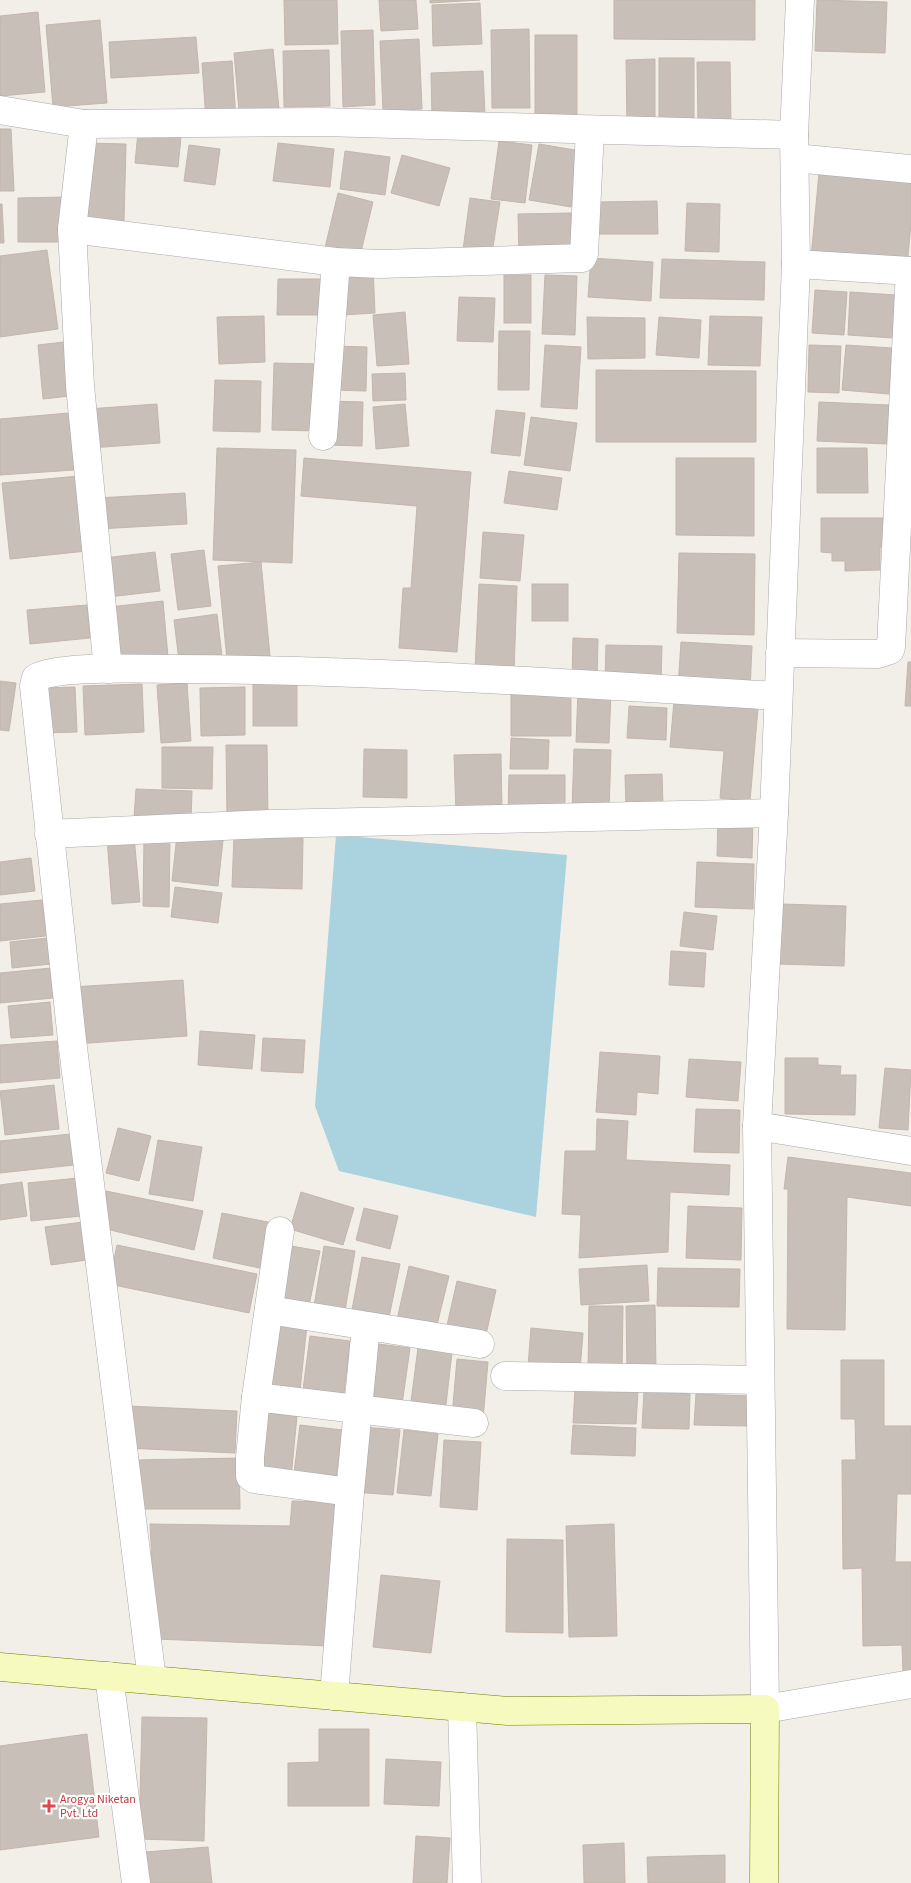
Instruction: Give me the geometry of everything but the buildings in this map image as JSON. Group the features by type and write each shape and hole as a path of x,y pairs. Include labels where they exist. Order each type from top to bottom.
{"main road":[{"path":"0,1667 508,1711 765,1710 764,1883"}],"street":[{"path":"800,0 794,146 796,264 774,812 757,1126 765,1710 911,1684"},
{"path":"0,110 84,124 322,122 590,130 794,146 911,169"},
{"path":"84,124 72,229 80,386 108,669"},
{"path":"72,229 336,262 380,264 582,258 584,254 590,130"},
{"path":"323,436 336,262"},
{"path":"780,653 878,654 890,650 911,271 796,264"},
{"path":"152,1680 73,1050 50,834 36,678 48,673 108,669 269,670 425,675 778,696"},
{"path":"50,834 269,824 774,812"},
{"path":"757,1126 911,1151"},
{"path":"280,1230 256,1397 250,1476 254,1479 350,1492"},
{"path":"269,1310 480,1344"},
{"path":"334,1696 350,1492 366,1326"},
{"path":"505,1376 760,1380"},
{"path":"256,1397 474,1422"},
{"path":"109,1676 136,1883"},
{"path":"462,1707 467,1883"}],"water":[{"path":"336,835 567,855 536,1217 339,1171 315,1106"}],"place":[{"name":"Arogya Niketan Pvt. Ltd","path":"49,1806"}]}
